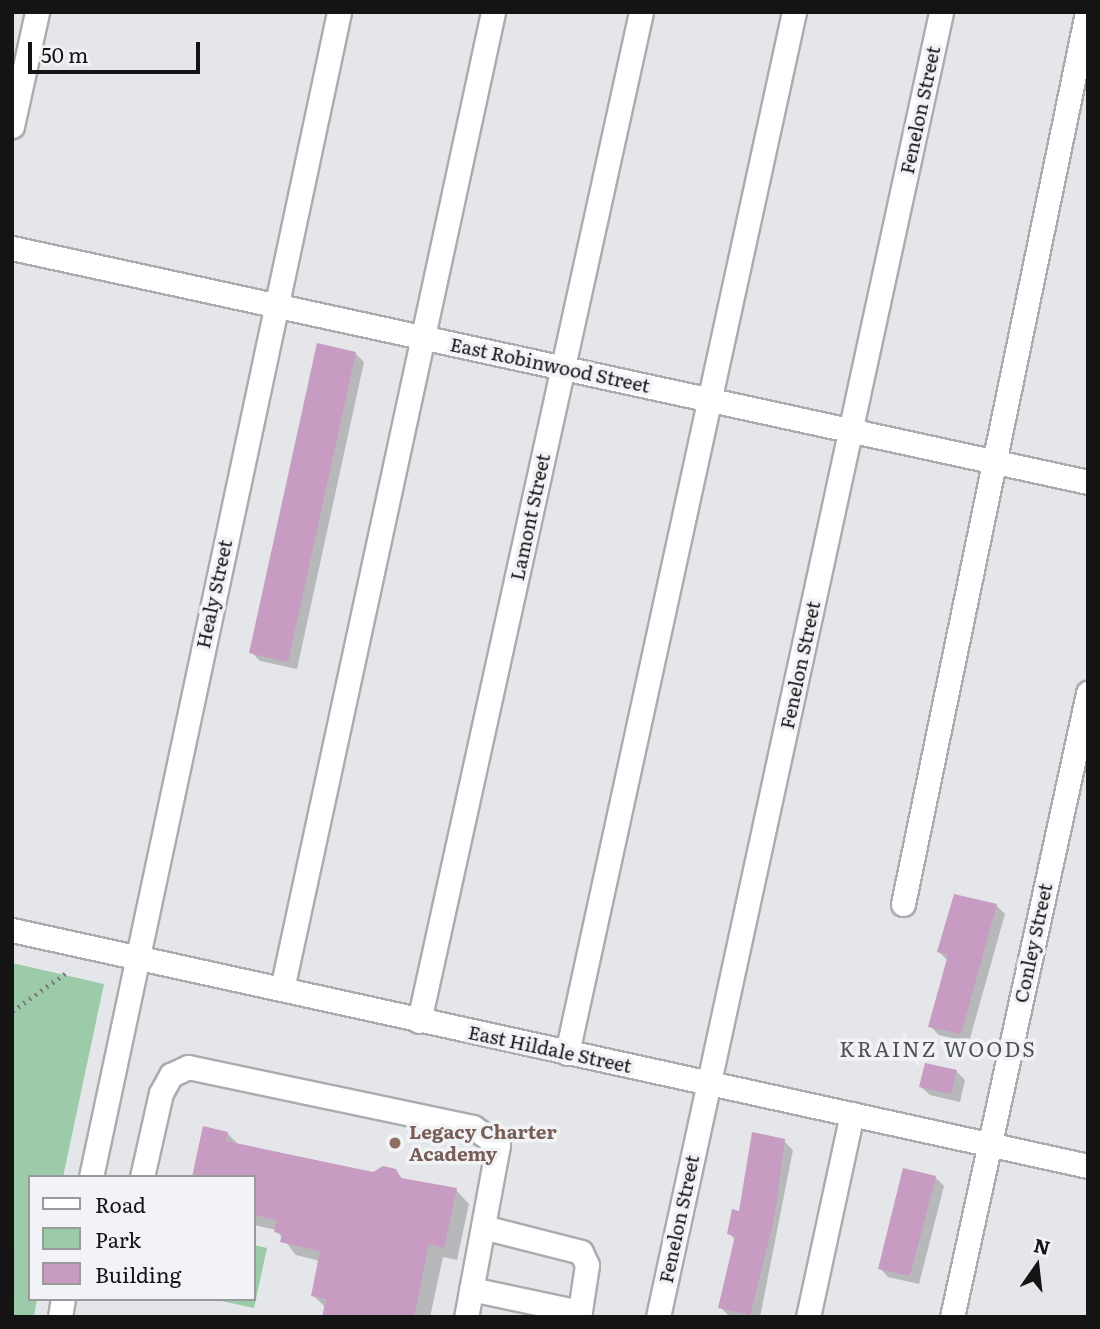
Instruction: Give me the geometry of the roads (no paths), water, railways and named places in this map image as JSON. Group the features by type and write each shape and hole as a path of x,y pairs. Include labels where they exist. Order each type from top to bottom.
{"street":[{"path":"12,126 37,12"},
{"name":"Healy Street","path":"91,1175 339,12"},
{"path":"282,989 493,12"},
{"name":"Lamont Street","path":"419,1021 640,12"},
{"path":"567,1053 794,12"},
{"name":"Fenelon Street","path":"658,1317 942,12"},
{"path":"903,904 997,462 1087,12"},
{"name":"East Robinwood Street","path":"12,248 1088,482"},
{"name":"Conley Street","path":"952,1317 1088,693"},
{"name":"East Hildale Street","path":"12,930 1088,1166"},
{"path":"142,1175 161,1094 171,1075 188,1067 473,1127 498,1145 466,1317"},
{"path":"808,1317 852,1114"},
{"path":"471,1289 579,1314 587,1265 581,1252 483,1227"}],"place":[{"name":"Legacy Charter Academy","path":"395,1143"}],"district":[{"name":"KRAINZ WOODS","path":"938,1048"}]}
